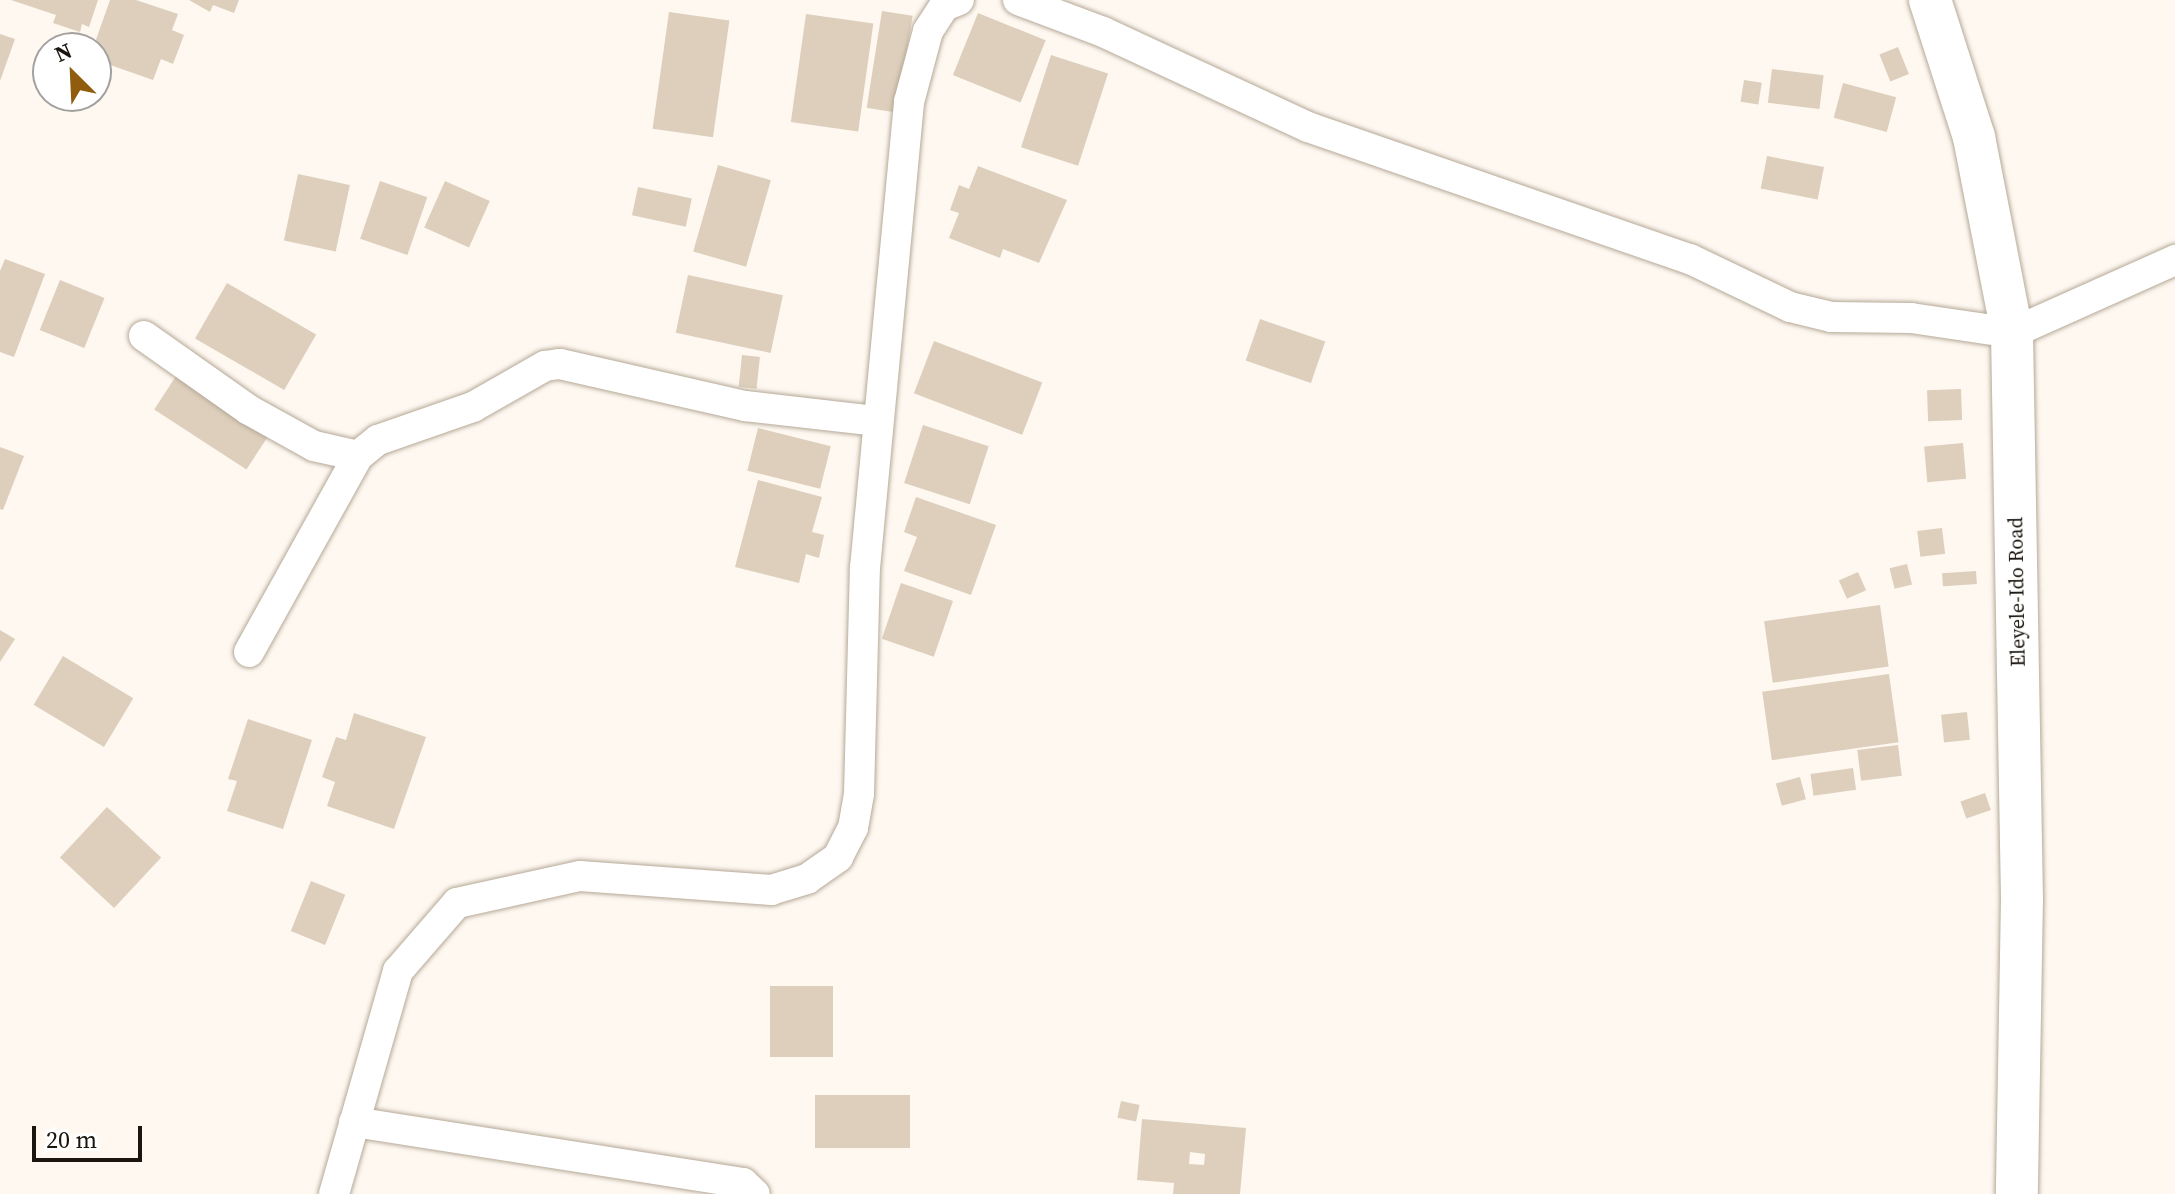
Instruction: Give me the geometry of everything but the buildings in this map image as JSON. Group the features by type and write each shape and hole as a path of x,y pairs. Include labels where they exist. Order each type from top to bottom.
{"main road":[{"name":"Eleyele-Ido Road","path":"1930,0 1974,137 2012,333 2022,898 2017,1194"}],"street":[{"path":"1018,0 1103,32 1308,127 1690,259 1790,307 1831,317 1911,318 2012,333 2175,260"},
{"path":"334,1194 398,971 457,903 580,876 771,890 807,879 838,857 853,828 859,794 865,568 876,421 909,102 918,56 947,2"},
{"path":"144,336 249,410 314,446 358,456"},
{"path":"249,652 358,456 378,440 473,407 526,373 560,364 745,406 876,421"},
{"path":"354,1122 743,1183 755,1194"}]}
